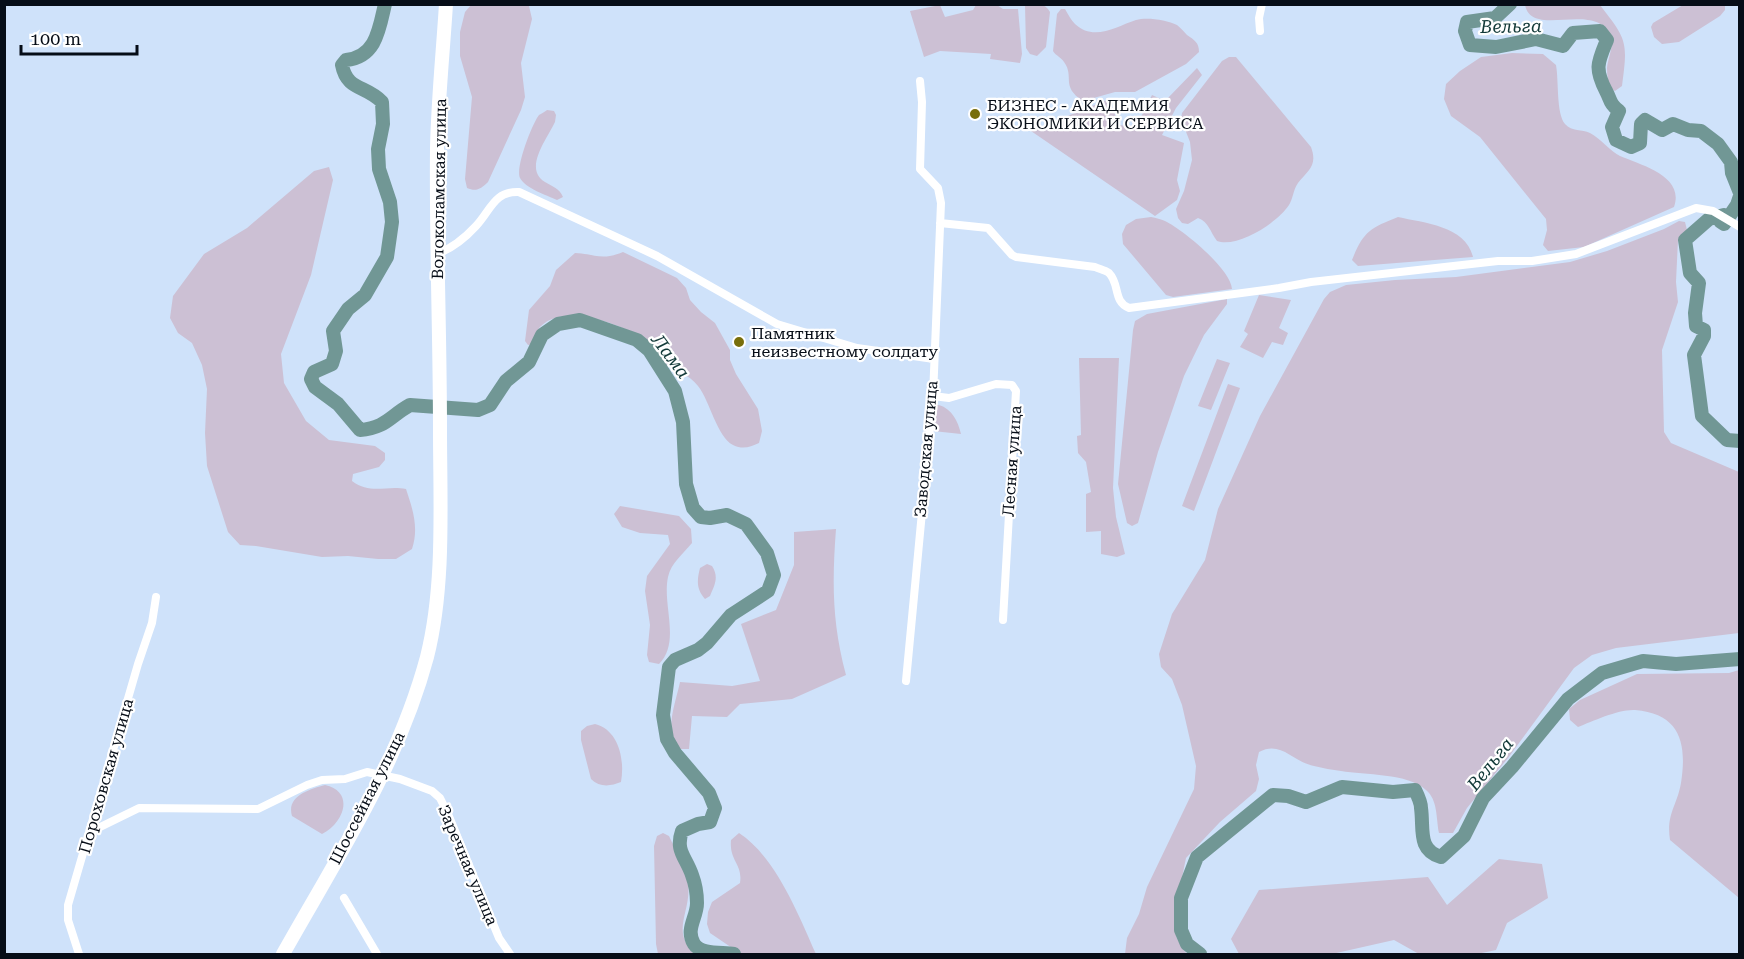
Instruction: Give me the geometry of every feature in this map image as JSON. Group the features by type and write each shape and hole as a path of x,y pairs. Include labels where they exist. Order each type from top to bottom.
{"main road":[{"name":"Волоколамская улица","path":"440,454 437,145 446,4"},
{"name":"Шоссейная улица","path":"283,954 383,775 407,719 427,655 430,637 437,580 440,454"}],"street":[{"path":"1260,31 1259,18 1262,4"},
{"name":"Заводская улица","path":"906,681 933,396 940,223 938,188 920,169 922,102 920,81"},
{"path":"437,254 459,242 477,225 501,195 509,191 519,192 657,256 777,324 857,348 934,359"},
{"path":"940,223 988,228 1012,255 1095,267 1107,272 1113,281 1119,301 1123,306 1129,308 1311,282 1498,261 1532,261 1576,254 1696,208 1713,211 1740,227"},
{"name":"Лесная улица","path":"933,396 949,398 1002,384 1012,385 1016,391 1003,620"},
{"name":"Пороховская улица","path":"80,954 68,920 68,905 152,623 156,597"},
{"name":"Заречная улица","path":"90,832 139,808 258,809 308,784 322,780 345,779 367,772 418,785 432,791 440,798 499,938 510,954"},
{"path":"344,898 377,954"}],"shaded area":[{"path":"524,4 529,6 532,19 521,63 525,97 488,182 473,190 467,188 465,179 472,97 460,56 460,32 465,12 471,5"},
{"path":"940,5 945,17 973,10 976,5 997,5 1003,9 1018,9 1022,54 1020,63 990,59 991,54 940,51 924,57 910,11"},
{"path":"1025,5 1043,5 1050,12 1046,47 1037,56 1030,54 1026,48"},
{"path":"1525,5 1600,5 1616,26 1623,42 1625,59 1622,86 1615,91 1609,87 1607,68 1612,40 1603,26 1579,19 1539,19 1530,15"},
{"path":"1683,5 1725,5 1725,10 1720,16 1679,42 1662,44 1654,37 1651,27 1653,23"},
{"path":"1061,9 1065,9 1075,24 1090,32 1113,29 1141,19 1168,22 1177,25 1196,42 1199,52 1186,64 1135,92 1115,92 1083,101 1072,91 1067,67 1053,51 1057,14"},
{"path":"1512,53 1543,54 1556,65 1560,112 1565,124 1590,133 1617,154 1659,173 1673,187 1676,196 1674,207 1584,247 1548,251 1543,245 1547,230 1546,219 1480,137 1451,116 1444,99 1446,84 1460,71 1481,57"},
{"path":"1229,57 1236,57 1311,147 1313,163 1298,183 1290,203 1276,219 1246,237 1226,242 1217,241 1207,225 1198,218 1188,224 1182,223 1176,209 1184,191 1192,160 1190,142 1181,119 1182,113 1222,61"},
{"path":"1197,68 1202,75 1176,108 1162,135 1184,143 1177,180 1180,191 1177,200 1155,216 1031,131 1109,99 1119,125 1136,127 1152,95 1165,101"},
{"path":"547,110 554,111 555,122 539,154 536,170 545,182 562,194 563,197 557,200 526,185 519,173 532,127 539,115"},
{"path":"329,167 333,180 311,275 281,354 284,383 306,421 329,440 375,446 385,453 385,460 379,467 353,474 352,481 372,489 406,489 414,519 414,541 412,549 396,559 322,557 240,545 228,532 207,466 205,433 207,389 202,365 192,343 178,333 170,318 173,296 204,254 247,228 314,171"},
{"path":"1151,217 1173,225 1193,241 1224,271 1232,289 1173,297 1166,295 1123,244 1122,234 1126,225 1136,219"},
{"path":"1398,217 1431,224 1453,232 1469,247 1473,257 1358,266 1352,260 1364,237 1374,228"},
{"path":"1679,221 1685,222 1687,230 1678,240 1676,282 1678,302 1662,350 1664,432 1671,443 1739,472 1739,633 1616,648 1592,655 1574,668 1508,758 1467,808 1453,833 1439,833 1433,799 1418,784 1397,778 1314,766 1281,750 1267,749 1259,752 1256,765 1259,779 1256,791 1220,822 1186,858 1175,912 1176,936 1187,954 1125,954 1127,938 1139,914 1147,887 1194,789 1196,766 1182,705 1172,679 1161,667 1159,654 1172,614 1205,560 1218,509 1260,416 1324,299 1330,292 1346,285 1456,277 1570,262 1607,251"},
{"path":"623,252 677,278 686,288 690,300 715,323 730,350 730,360 736,374 758,409 762,431 759,443 743,448 727,441 694,382 664,363 647,341 623,328 591,318 560,317 547,322 537,331 533,344 528,345 525,341 529,310 550,286 556,270 575,253 604,257"},
{"path":"1259,295 1291,300 1279,328 1288,333 1283,345 1272,342 1263,358 1240,347 1248,334 1244,331"},
{"path":"1227,299 1227,304 1204,335 1184,376 1158,452 1138,523 1132,526 1127,523 1118,484 1135,321 1147,314"},
{"path":"1079,358 1119,358 1113,488 1116,517 1125,554 1117,557 1101,554 1101,531 1086,532 1086,494 1091,492 1086,462 1078,453 1077,436 1081,435"},
{"path":"1217,359 1230,363 1211,410 1198,406"},
{"path":"1228,384 1240,388 1194,511 1182,506"},
{"path":"939,405 948,409 954,416 961,434 933,431 934,406"},
{"path":"620,506 679,516 691,529 692,543 675,563 668,577 669,645 659,664 649,662 647,655 650,625 645,591 647,576 670,544 668,535 640,533 622,527 614,514"},
{"path":"836,529 834,602 838,638 846,675 792,699 740,704 727,717 692,716 689,749 679,749 674,742 671,726 680,682 732,686 760,681 741,624 776,610 794,565 794,532"},
{"path":"707,564 712,566 716,577 710,596 705,599 700,592 698,580 700,568"},
{"path":"1740,670 1739,898 1670,840 1669,823 1683,769 1678,733 1671,725 1650,713 1629,710 1614,713 1578,727 1570,720 1569,709 1580,700 1637,674 1729,673"},
{"path":"595,724 610,732 615,739 621,756 621,782 606,785 598,784 591,779 581,740 581,731"},
{"path":"325,785 341,794 343,808 336,823 322,834 292,816 291,809 296,798 301,794"},
{"path":"663,833 669,836 687,878 688,894 683,930 688,946 696,954 658,954 654,846 657,836"},
{"path":"739,833 764,857 775,872 794,905 816,954 741,954 710,933 707,924 712,902 740,883 740,871 731,847 731,840"},
{"path":"1499,859 1542,864 1548,898 1507,923 1496,950 1477,954 1419,954 1394,940 1332,954 1239,954 1231,939 1259,890 1428,877 1447,905"}],"waterway":[{"name":"Лама","path":"385,4 378,32 370,48 364,54 346,60 342,65 344,73 353,84 382,102 383,124 378,149 379,169 390,202 392,222 387,257 365,295 348,309 333,331 336,351 332,364 314,372 311,379 315,387 338,404 360,430 376,427 410,405 478,410 490,405 506,381 529,362 542,335 558,324 580,320 637,340 649,350 675,391 683,422 686,484 693,508 701,517 727,515 746,524 767,553 774,575 768,591 731,615 698,650 675,660 669,667 663,715 667,739 675,753 709,793 715,808 710,822 682,831 680,838 682,854 692,875 697,896 697,908 691,928 692,939 697,948 702,950 734,954"},
{"name":"Вельга","path":"1510,4 1495,18 1467,22 1465,31 1470,45 1496,47 1536,39 1563,46 1573,33 1600,31 1607,40 1599,65 1600,76 1612,104 1619,111 1612,127 1616,140 1631,147 1640,143 1641,124 1645,120 1662,130 1673,124 1688,130 1701,131 1718,144 1731,162 1732,173 1740,193"},
{"name":"Вельга","path":"1740,196 1737,205 1724,224 1721,222 1724,215 1709,219 1685,240 1690,273 1699,283 1695,313 1696,326 1704,330 1704,336 1694,355 1702,416 1727,440 1740,441"},
{"name":"Вельга","path":"1200,954 1187,944 1181,930 1181,898 1197,857 1273,795 1288,796 1306,802 1342,787 1393,792 1415,790 1420,804 1425,844 1433,854 1441,857 1464,836 1483,798 1512,767 1568,699 1602,673 1643,661 1676,664 1740,659"}],"place":[{"name":"БИЗНЕС - АКАДЕМИЯ ЭКОНОМИКИ И СЕРВИСА","path":"975,114"},
{"name":"Памятник неизвестному солдату","path":"739,342"}]}
